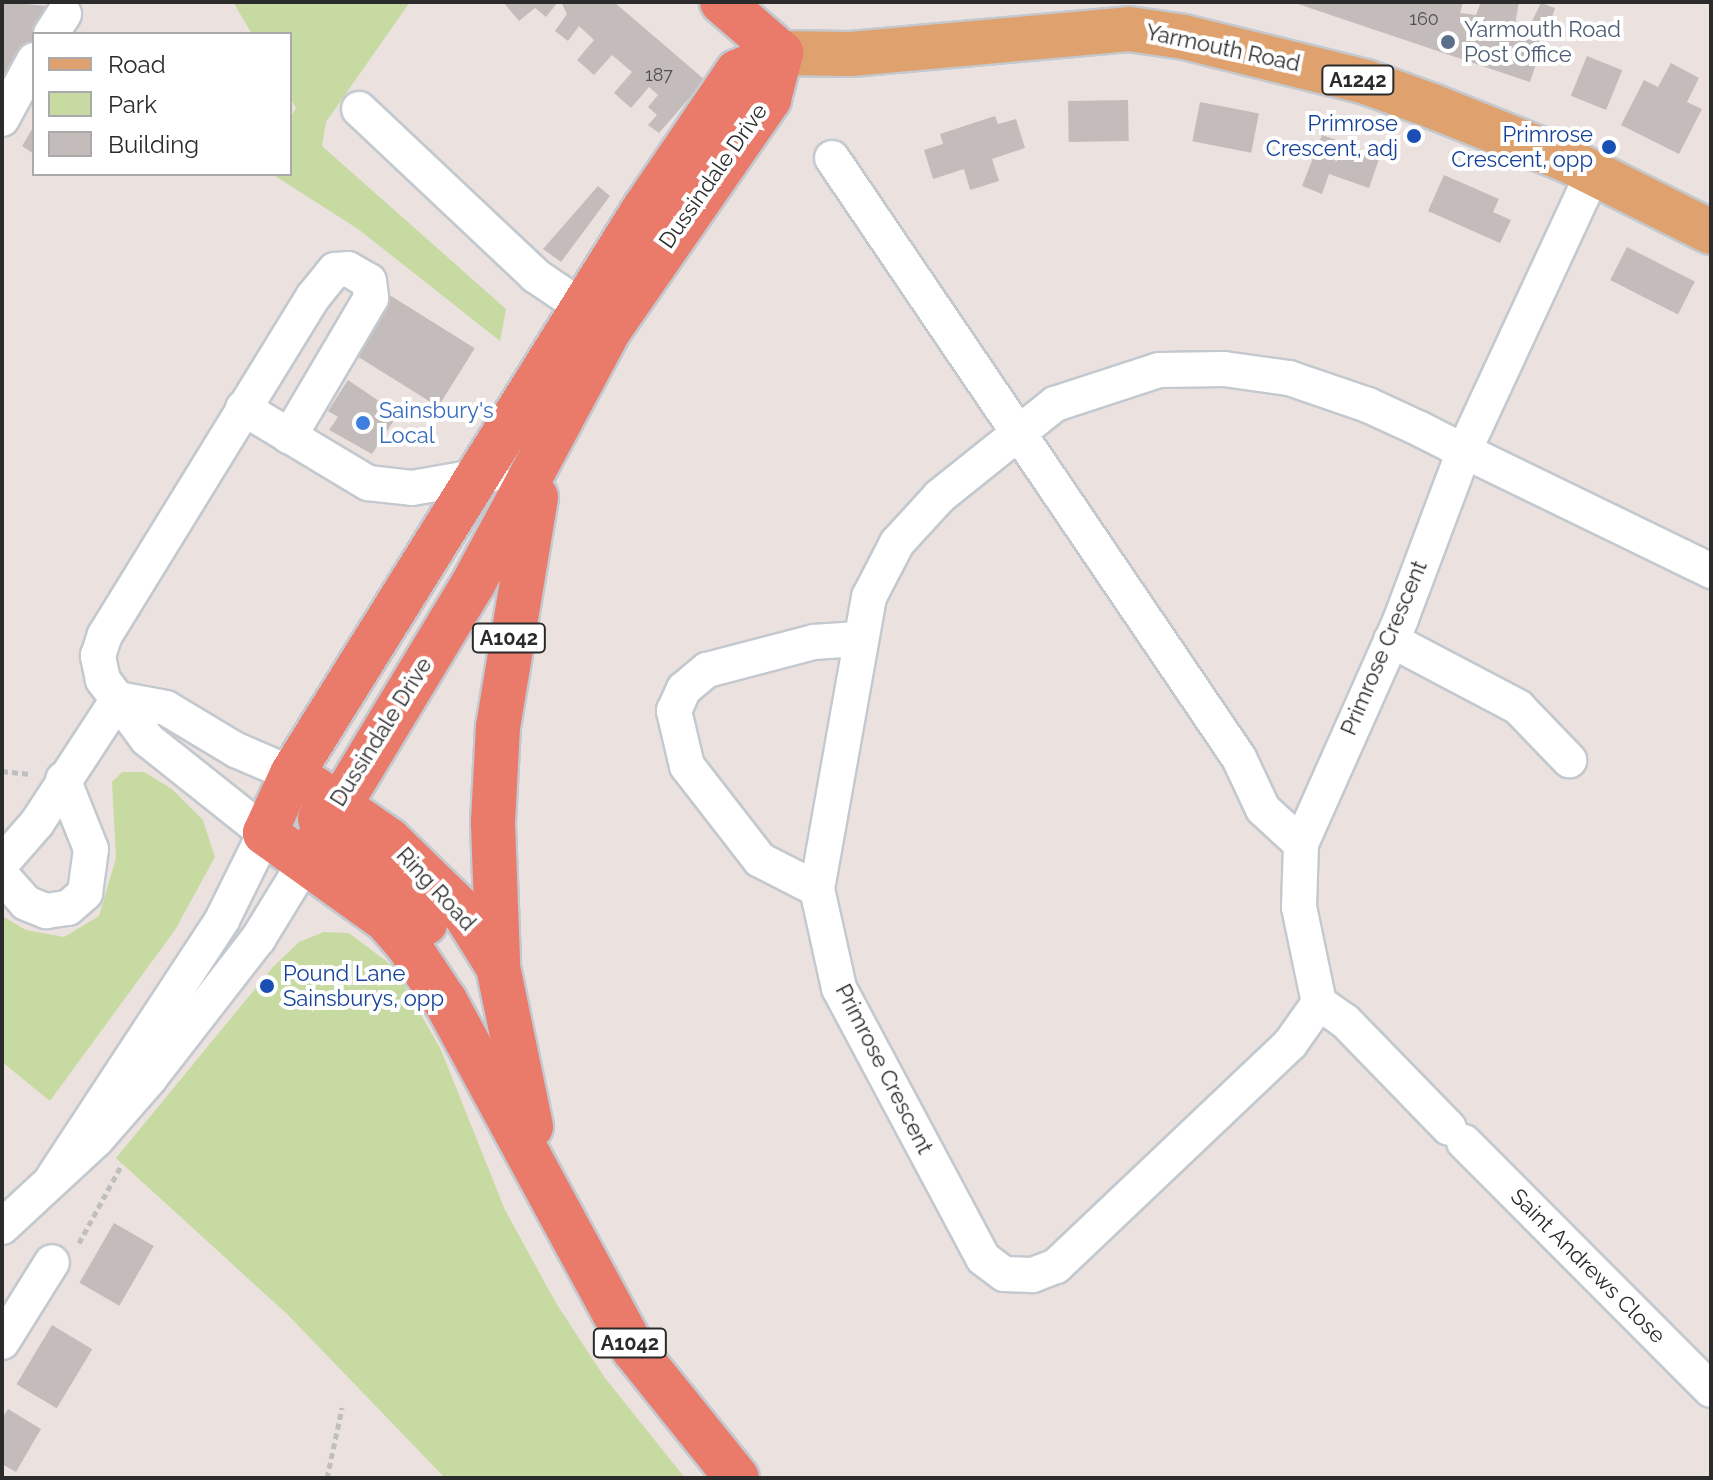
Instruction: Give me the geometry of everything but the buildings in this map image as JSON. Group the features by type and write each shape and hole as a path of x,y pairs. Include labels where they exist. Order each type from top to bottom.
{"highway":[{"path":"722,2 781,53"},
{"name":"Dussindale Drive","path":"265,833 292,774 473,481 582,307 737,72 781,53"},
{"name":"Dussindale Drive","path":"323,829 545,455 610,329 769,99 781,53"},
{"name":"A1042","path":"498,967 493,822 498,727 509,632 545,455"},
{"name":"A1042","path":"292,774 304,802 323,829 410,905 475,1001 493,1050 503,1106"},
{"name":"Ring Road","path":"323,829 408,945 503,1106 634,1350 737,1478"},
{"name":"Ring Road","path":"265,833 323,829 430,877 465,914 498,967 547,1191"}],"main road":[{"name":"Yarmouth Road","path":"781,53 851,54 1129,29 1229,46 1366,82 1593,173 1711,232"}],"street":[{"path":"2,119 28,69"},
{"path":"359,109 536,276 582,307"},
{"path":"832,158 1239,758 1263,809 1301,844"},
{"name":"Primrose Crescent","path":"1593,173 1464,451 1391,640 1301,844 1299,907 1319,1003 1290,1044 1056,1266 1032,1275 1004,1274 983,1258 839,988 817,889 858,639 869,597 897,543 1015,430 1096,386 1159,370 1224,369 1289,378 1368,405 1464,451 1711,571"},
{"path":"265,833 147,739 103,680 98,656 105,635 243,408 335,270 348,269 369,281 371,298 289,437"},
{"path":"243,408 368,483 412,488 473,481 545,455"},
{"path":"817,889 760,860 687,766 674,711 684,689 707,670 814,642 858,639"},
{"path":"1391,640 1518,707 1569,760"},
{"path":"118,699 166,708 236,750 292,774"},
{"path":"2,863 118,699"},
{"path":"2,876 26,903 46,911 68,908 85,893 91,849 63,779"},
{"name":"Dussindale Drive","path":"2,1227 96,1140 150,1078 258,939 323,829"},
{"name":"Dussindale Drive","path":"54,1176 222,920 265,833"},
{"name":"Saint Andrews Close","path":"1319,1003 1345,1021 1711,1390"},
{"path":"2,1342 65,1254"}],"path":[{"path":"65,1254 130,1149"},
{"path":"327,1478 342,1408"}],"green space":[{"path":"233,2 410,2 326,122 322,146 506,309 500,341 358,229 275,176 292,176 292,115 296,108 292,101 292,32 251,32"},
{"path":"122,772 144,772 172,789 203,820 215,857 175,930 50,1101 2,1062 2,916 26,930 64,937 99,916 116,858 112,782"},
{"path":"324,932 349,933 394,967 441,1050 505,1210 556,1303 605,1378 685,1478 445,1478 287,1314 116,1158 273,967 299,942"}],"place":[{"name":"Yarmouth Road Post Office","path":"1448,42"},
{"name":"Primrose Crescent, adj","path":"1414,136"},
{"name":"Primrose Crescent, opp","path":"1609,147"},
{"name":"Sainsbury's Local","path":"363,423"},
{"name":"Pound Lane Sainsburys, opp","path":"267,986"}]}
